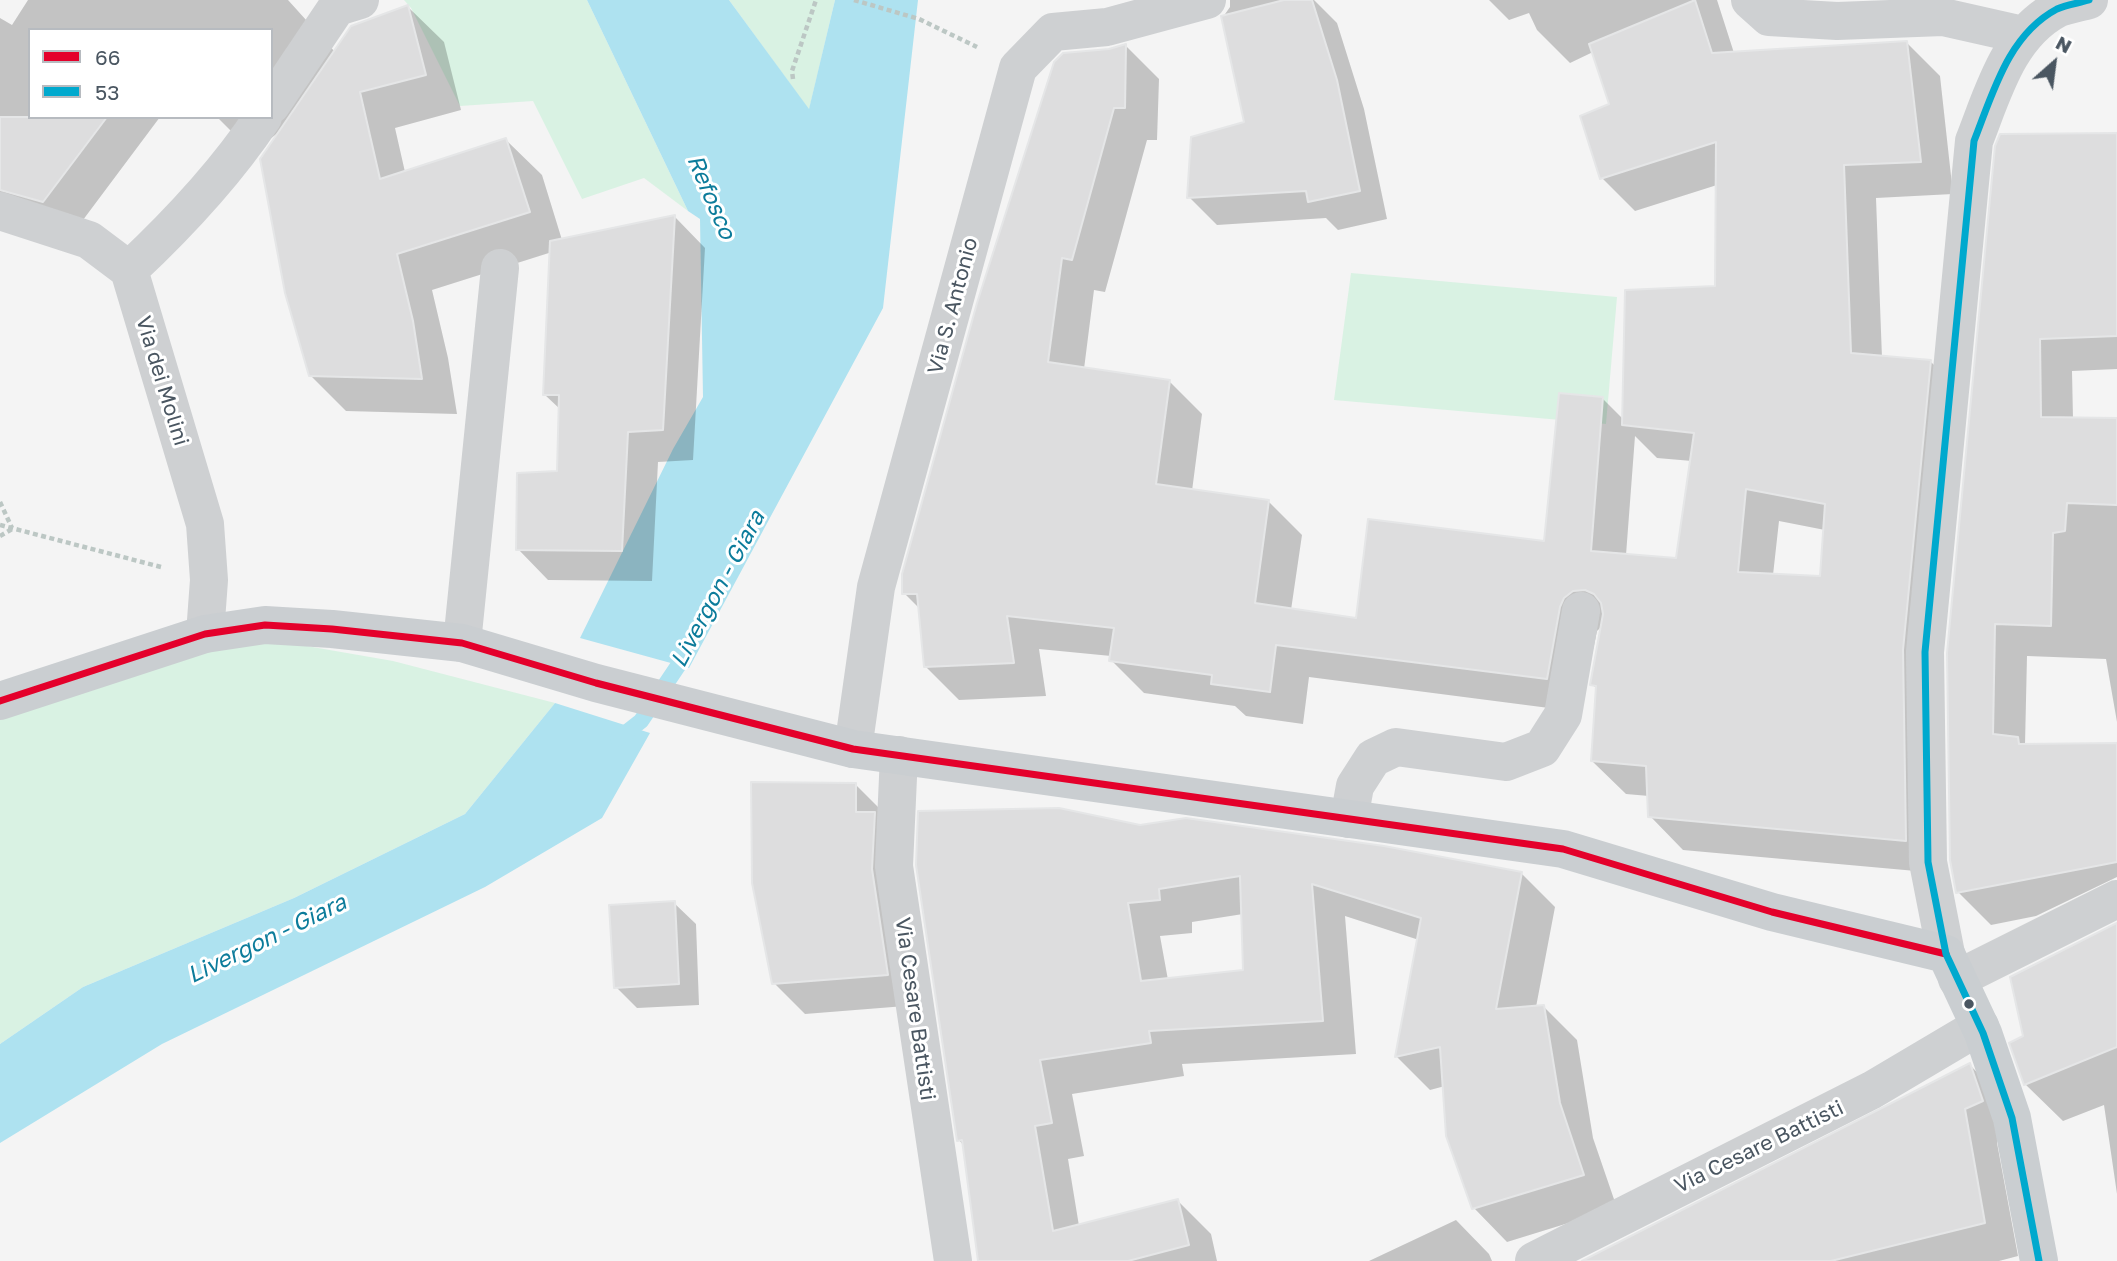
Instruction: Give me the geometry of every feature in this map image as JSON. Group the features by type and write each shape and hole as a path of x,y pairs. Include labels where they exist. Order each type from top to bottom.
{"main road":[{"path":"0,701 205,634 265,625 332,629 462,643 596,683 853,749 1563,849 1951,967 1980,1027 2012,1118 2039,1261"}],"street":[{"path":"273,102 337,7 360,0"},
{"name":"Via S. Antonio","path":"853,749 876,587 1018,68 1053,32 1107,27 1207,0"},
{"path":"1750,0 1769,17 1837,21 1943,17 2023,35"},
{"path":"2089,0 2058,9 2023,35 2001,72 1974,141 1925,652 1928,862 1951,967 2117,899"},
{"path":"0,211 89,240 129,270 156,244 243,147 262,119"},
{"path":"462,643 500,268"},
{"name":"Via dei Molini","path":"129,270 205,524 209,580 205,634"},
{"path":"1349,819 1355,786 1373,758 1396,747 1506,762 1542,748 1563,715 1581,611"},
{"name":"Via Cesare Battisti","path":"899,755 894,866 953,1261"},
{"name":"Via Cesare Battisti","path":"1534,1261 1872,1090 1980,1027"}],"path":[{"path":"793,79 792,71 816,0"},
{"path":"854,0 919,19 1018,68"},
{"path":"0,502 13,529"},
{"path":"0,525 209,580"},
{"path":"0,536 13,529"}],"green space":[{"path":"404,0 587,0 688,211 644,178 582,199 533,101 460,106 411,8"},
{"path":"729,0 835,0 809,110"},
{"path":"1351,273 1617,297 1606,424 1334,400"},
{"path":"249,636 393,661 555,703 465,814 294,898 83,987 0,1044 0,717"}],"water":[{"name":"Refosco","path":"587,0 729,0 809,109 835,0 918,0 883,308 689,668 580,638 673,449 703,397 700,219 688,211"},
{"path":"555,703 650,733 602,818 485,887 162,1044 0,1143 0,1044 83,987 294,898 465,814"}],"building":[{"path":"1284,0 1312,0 1337,80 1360,191 1308,202 1306,191 1187,198 1191,137 1244,122 1221,16"},
{"path":"1695,0 1712,53 1907,41 1921,162 1844,165 1851,353 1931,360 1903,650 1906,841 1648,817 1646,766 1591,761 1596,686 1590,685 1603,614 1601,603 1594,594 1585,590 1573,591 1564,598 1560,607 1547,679 1276,645 1270,692 1211,684 1212,675 1109,661 1114,628 1007,616 1014,663 924,667 917,594 902,594 902,574 977,303 1054,62 1063,53 1109,49 1126,44 1125,108 1114,108 1072,260 1062,258 1048,362 1170,380 1156,484 1269,500 1255,603 1356,618 1368,519 1544,541 1559,393 1603,397 1591,551 1676,558 1694,433 1622,425 1625,290 1715,286 1716,142 1600,179 1580,116 1609,104 1589,44","holes":["1746,489 1825,504 1820,576 1738,572"]},
{"path":"408,5 426,75 360,92 380,179 506,138 530,212 397,254 413,321 422,379 309,376 285,293 260,159 351,26"},
{"path":"0,117 105,119 43,202 0,190"},
{"path":"2117,133 2117,336 2040,339 2041,417 2117,418 2117,505 2067,503 2065,531 2053,533 2051,626 1995,624 1993,734 2018,737 2019,744 2117,743 2117,862 1956,893 1950,860 1947,653 1995,146 2000,134"},
{"path":"675,215 663,430 628,432 622,551 516,550 517,473 557,471 559,395 543,395 550,241"},
{"path":"751,782 856,783 856,812 875,812 872,869 888,975 772,984 752,883"},
{"path":"1059,808 1140,825 1186,818 1384,846 1522,872 1496,1009 1544,1005 1560,1103 1584,1175 1472,1209 1446,1136 1440,1047 1395,1057 1421,918 1312,884 1323,1021 1149,1031 1151,1043 1040,1060 1052,1123 1035,1126 1053,1231 1178,1199 1189,1245 1128,1261 978,1261 962,1140 957,1141 916,865 918,811","holes":["1240,876 1243,970 1141,981 1128,903 1160,900 1159,889"]},
{"path":"675,901 679,984 614,988 609,905"},
{"path":"2117,923 2117,1047 2024,1085 2009,1043 2023,1036 2010,977"},
{"path":"1970,1063 1983,1101 1965,1109 1985,1223 1831,1261 1582,1261"}],"waterway":[{"name":"Livergon - Giara","path":"618,739 641,721 690,648"}],"transit line":[{"name":"53","path":"2039,1261 2012,1118 1983,1033 1946,954 1928,862 1925,652 1974,141 2004,67 2026,34 2040,20 2057,9 2089,0"},
{"name":"66","path":"0,701 205,634 265,625 332,629 462,643 596,683 853,749 1563,849 1772,912 1946,954"}]}
